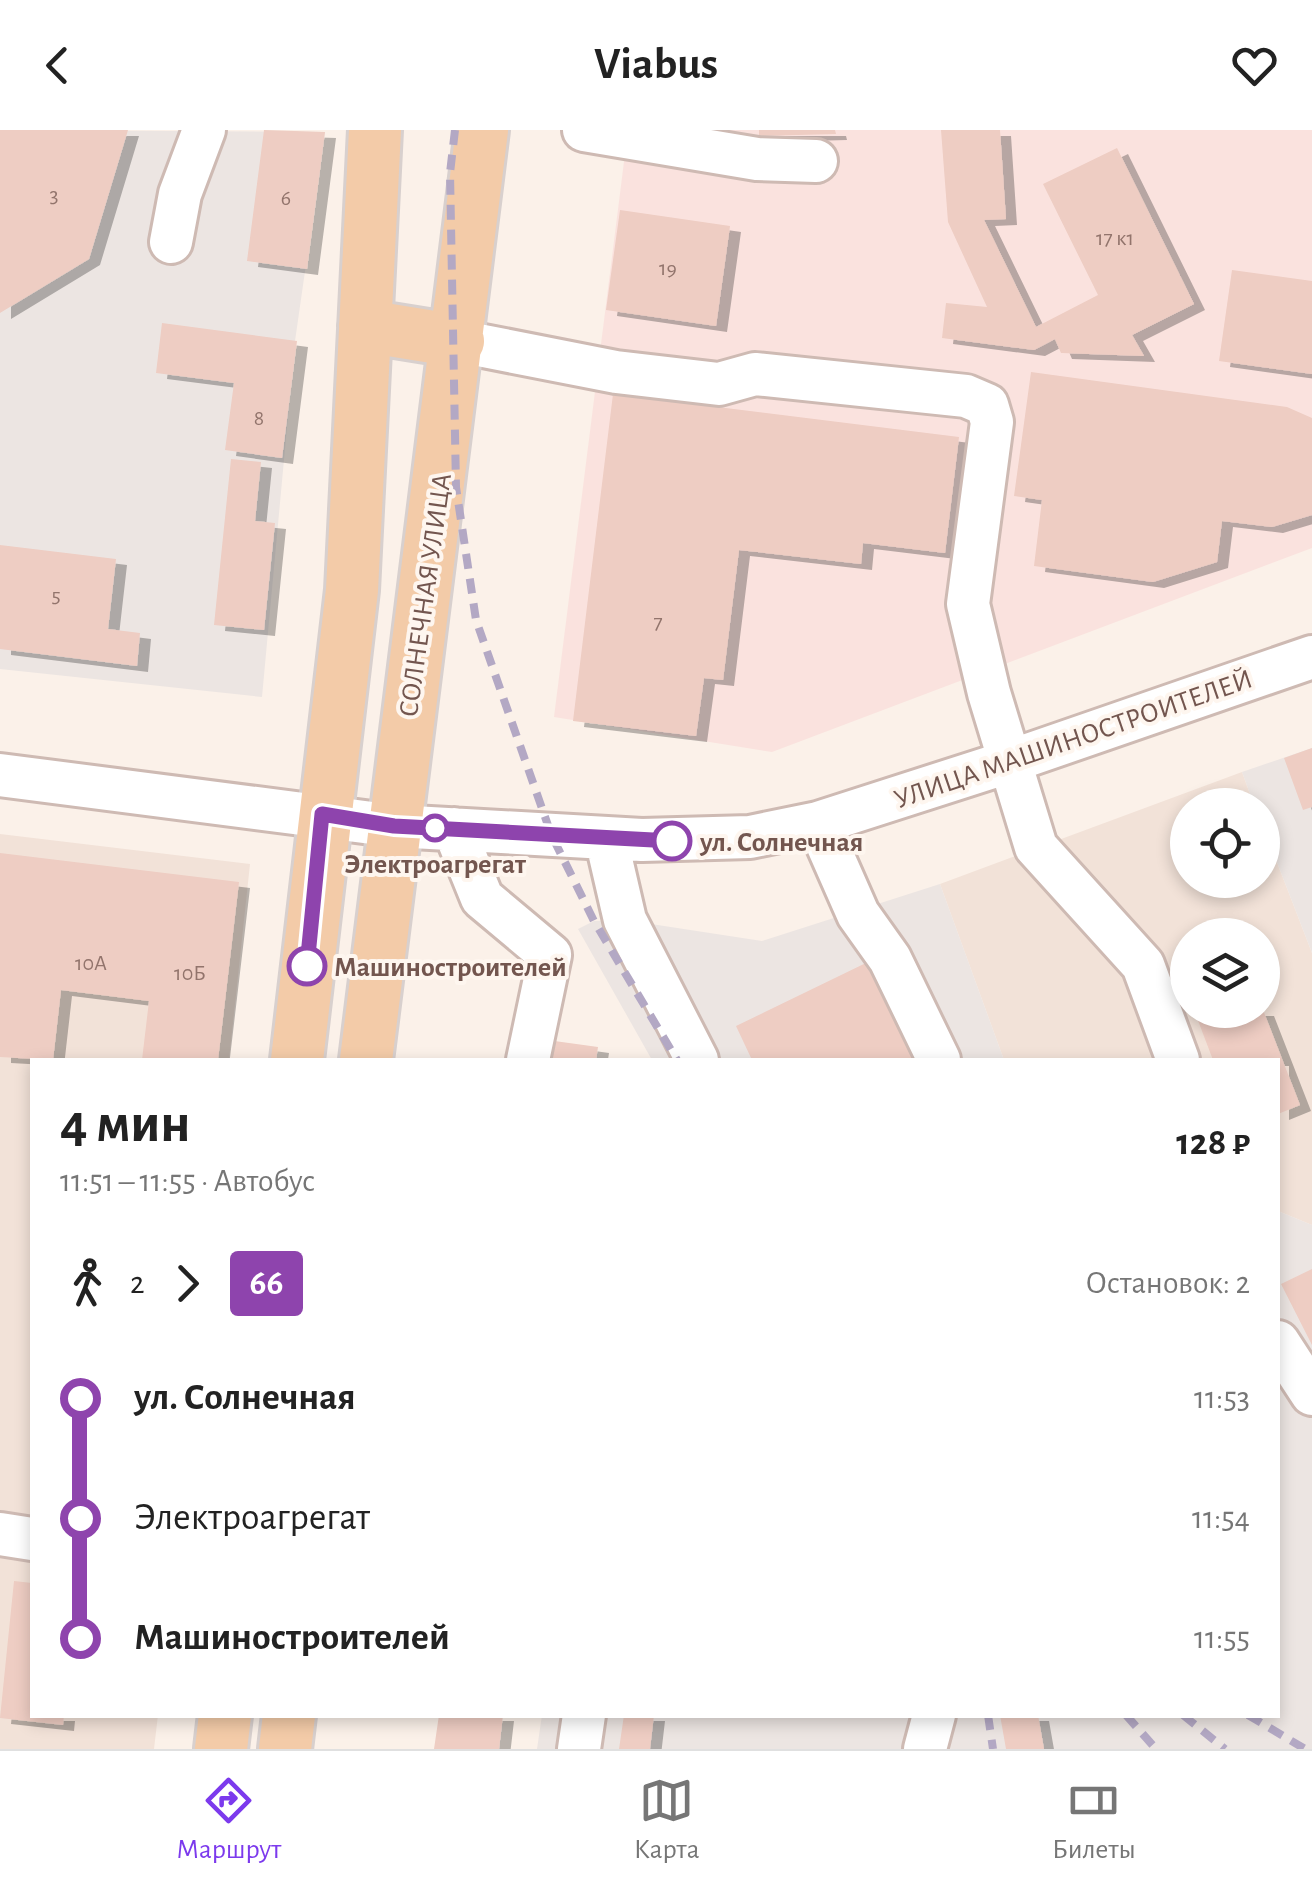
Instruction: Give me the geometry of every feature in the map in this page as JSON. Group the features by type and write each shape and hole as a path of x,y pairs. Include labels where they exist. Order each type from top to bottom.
{"main road":[{"path":"296,1058 322,814 352,590 376,130"},
{"name":"СОЛНЕЧНАЯ УЛИЦА","path":"366,1058 482,130"},
{"path":"365,326 458,342"},
{"path":"221,1749 225,1718"},
{"path":"285,1749 289,1718"}],"street":[{"path":"171,242 180,194 204,130"},
{"path":"584,130 758,159 816,161"},
{"path":"458,342 598,368 719,384 755,374 966,396 986,406 992,422 968,604 1011,761 1036,846 1143,965 1177,1058"},
{"name":"УЛИЦА МАШИНОСТРОИТЕЛЕЙ","path":"0,775 394,826 606,838 750,838 818,823 1011,761 1312,656"},
{"path":"818,823 858,914 890,959 938,1058"},
{"path":"454,829 482,898 550,955 528,1058"},
{"path":"606,838 625,920 696,1058"},
{"path":"1280,1345 1312,1394"},
{"path":"0,1534 30,1539"},
{"path":"579,1749 584,1718"},
{"path":"925,1749 933,1718"}],"shaded area":[{"path":"0,130 325,132 295,341 262,697 0,669"},
{"path":"628,130 1312,130 1312,548 772,752 554,717"},
{"path":"1312,748 1312,953 1280,870 1280,788 1248,788 1242,772"},
{"path":"1242,772 1248,788 1199,788"},
{"path":"1170,799 1170,898 1280,898 1280,870 1312,953 1312,1225 1280,1212 1280,1058 1003,1058 940,884"},
{"path":"0,834 250,864 229,1058 30,1058 30,1718 158,1718 154,1749 0,1749"},
{"path":"940,884 1003,1058 651,1058 578,929 594,921 625,920 762,941"},
{"path":"1280,1212 1312,1225 1312,1749 537,1749 542,1718 1280,1718"}],"building":[{"path":"0,130 128,130 89,259 0,313"},
{"path":"264,130 325,132 307,269 247,261"},
{"path":"759,130 835,130 836,134 759,136"},
{"path":"941,130 1000,130 1006,219 984,220 1036,327 1098,295 1043,184 1117,148 1194,304 1132,335 1144,356 1061,353 1055,339 1034,350 942,338 946,303 987,307 948,222"},
{"path":"620,210 730,226 716,326 606,310"},
{"path":"1232,270 1312,281 1312,374 1219,361"},
{"path":"162,323 297,341 282,458 225,450 234,383 156,373"},
{"path":"1031,372 1287,407 1312,418 1312,515 1272,527 1222,521 1217,562 1153,582 1034,566 1042,500 1014,496"},
{"path":"613,394 959,437 945,553 863,543 861,564 739,550 723,680 704,678 696,736 573,721"},
{"path":"231,459 261,462 255,521 275,523 264,630 214,625"},
{"path":"0,545 116,559 108,629 140,633 137,666 0,649"},
{"path":"1312,748 1312,807 1303,810 1284,758"},
{"path":"0,853 239,882 218,1058 142,1058 149,1001 61,990 53,1058 0,1057"},
{"path":"870,961 917,1058 751,1058 736,1026"},
{"path":"1201,1028 1270,1028 1300,1105 1280,1113 1280,1058 1212,1058"},
{"path":"540,1039 598,1047 596,1058 537,1058"},
{"path":"1312,1269 1312,1345 1281,1284"},
{"path":"14,1581 30,1583 30,1718 64,1718 63,1725 0,1718"},
{"path":"439,1718 503,1718 499,1749 434,1749"},
{"path":"624,1718 654,1718 650,1749 619,1749"},
{"path":"1001,1718 1039,1718 1044,1749 1006,1749"}],"railway":[{"path":"455,130 450,173 456,487 476,620 551,834 594,921 676,1058"},
{"path":"988,1718 993,1749"},
{"path":"1129,1718 1156,1749"},
{"path":"1187,1718 1225,1749"},
{"path":"1253,1718 1305,1749"}],"bus line":[{"name":"66","path":"307,966 322,814 394,826 672,841"}],"place":[{"name":"Электроагрегат","path":"435,828"},
{"name":"ул. Солнечная","path":"672,841"},
{"name":"Машиностроителей","path":"307,966"}]}
